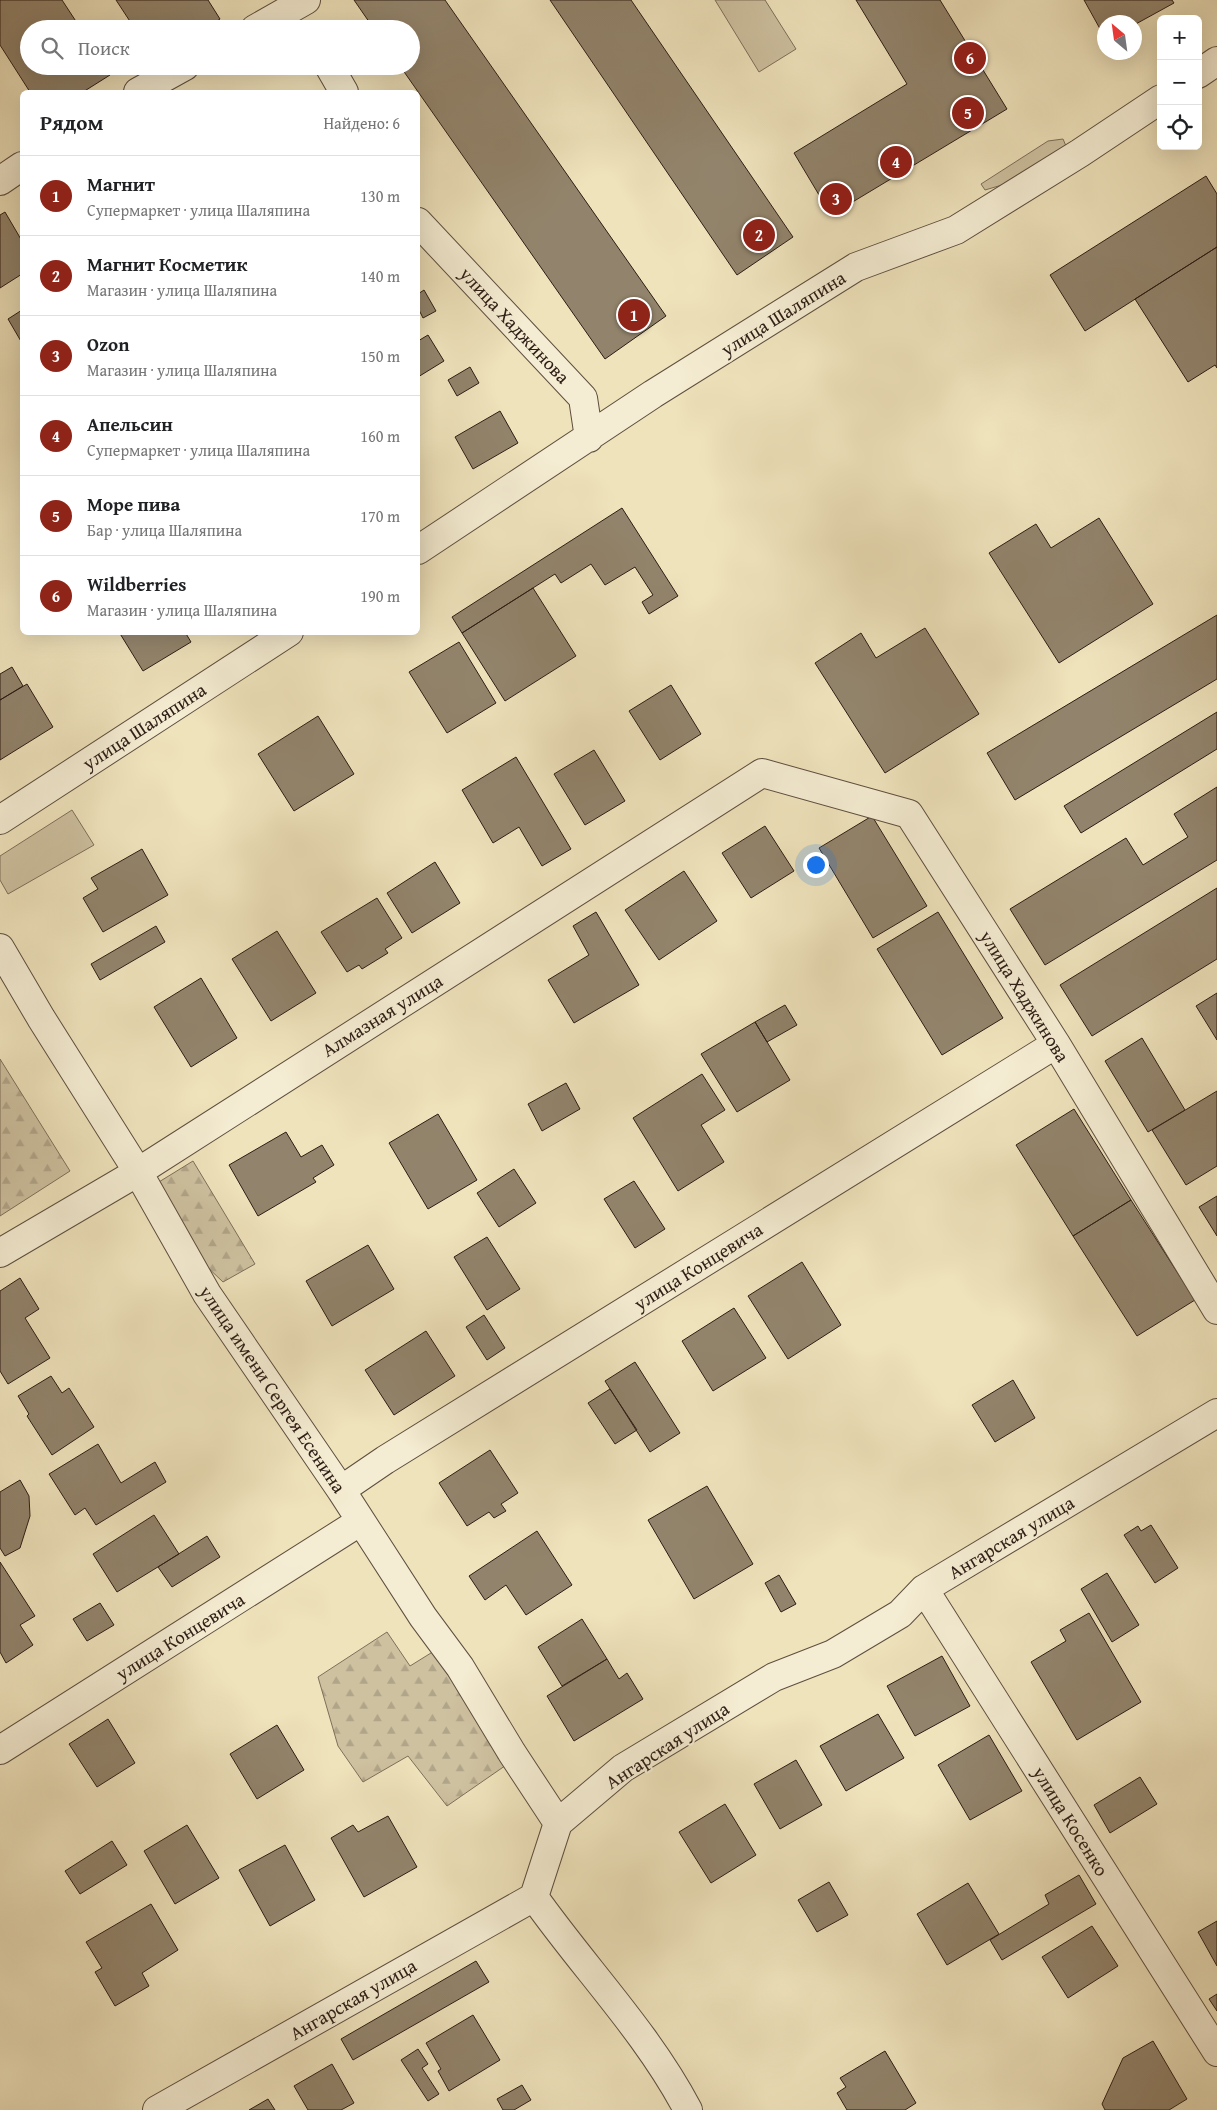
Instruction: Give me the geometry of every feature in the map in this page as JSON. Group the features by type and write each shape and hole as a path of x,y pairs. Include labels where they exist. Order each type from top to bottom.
{"street":[{"path":"280,20 302,12"},
{"path":"1202,71 1217,62"},
{"path":"142,90 169,75"},
{"path":"334,75 343,90"},
{"name":"улица Шаляпина","path":"420,549 735,342 856,267 956,230 1080,153 1157,102"},
{"path":"0,181 20,167"},
{"name":"улица Хаджинова","path":"420,224 583,398 589,438"},
{"name":"улица Шаляпина","path":"0,820 284,635"},
{"name":"улица Хаджинова","path":"762,773 909,814 1056,1044 1217,1310"},
{"name":"Алмазная улица","path":"0,1253 138,1172 762,773"},
{"name":"улица имени Сергея Есенина","path":"0,948 41,1018 138,1172 207,1294 341,1490 423,1617 460,1667 512,1753 558,1823"},
{"name":"улица Концевича","path":"341,1490 393,1454 1056,1044"},
{"name":"Ангарская улица","path":"558,1823 623,1768 774,1676 833,1654 850,1644 900,1614 924,1589 1217,1413"},
{"name":"улица Концевича","path":"0,1750 361,1521"},
{"name":"улица Косенко","path":"924,1589 1217,2052"},
{"path":"558,1823 534,1896 556,1928 652,2050 688,2110"},
{"name":"Ангарская улица","path":"157,2110 534,1896"}],"green space":[{"path":"715,0 765,0 796,49 759,72"},
{"path":"1063,139 1066,146 1065,153 1002,185 985,190 981,184 1048,141"},
{"path":"72,810 94,845 8,894 0,880 0,856"},
{"path":"0,1059 70,1171 0,1216"},
{"path":"193,1161 255,1264 223,1282 202,1262 154,1185"},
{"path":"387,1632 410,1666 439,1648 512,1761 447,1806 408,1756 363,1782 338,1746 318,1677"}],"building":[{"path":"0,0 62,0 75,20 20,20 20,75 110,75 86,90 29,90 0,45"},
{"path":"116,0 208,0 220,19 218,20 129,20"},
{"path":"354,0 445,0 666,316 605,359 420,95 420,90 417,90 406,75 420,75 420,20 368,20"},
{"path":"550,0 631,0 793,237 737,275"},
{"path":"856,0 940,0 1007,109 831,215 794,153 907,84"},
{"path":"1084,0 1172,0 1174,3 1142,21 1142,15 1097,15 1097,23"},
{"path":"1206,176 1217,194 1217,247 1085,331 1050,275"},
{"path":"5,212 20,238 20,275 0,288 0,215"},
{"path":"1217,247 1217,368 1215,365 1188,382 1135,299"},
{"path":"424,290 436,311 423,318 420,312 420,293"},
{"path":"20,311 20,340 8,319"},
{"path":"428,335 444,361 420,376 420,340"},
{"path":"470,367 479,383 457,396 448,380"},
{"path":"500,411 518,443 473,469 455,437"},
{"path":"622,508 678,596 649,614 642,602 653,595 635,567 605,585 591,564 561,583 555,574 462,633 452,617"},
{"path":"1099,518 1153,604 1059,663 989,553 1036,524 1051,548"},
{"path":"533,588 576,656 505,701 462,633"},
{"path":"1217,615 1217,679 1015,800 987,753"},
{"path":"925,628 979,714 885,773 815,663 861,633 876,658"},
{"path":"121,635 187,635 191,642 143,671"},
{"path":"459,642 496,703 447,733 409,672"},
{"path":"12,667 23,686 0,700 0,674"},
{"path":"27,684 53,727 0,760 0,700"},
{"path":"671,685 701,734 660,760 629,711"},
{"path":"1217,712 1217,749 1081,833 1064,806"},
{"path":"318,716 354,774 294,811 258,754"},
{"path":"594,750 625,801 585,825 554,774"},
{"path":"516,757 571,849 542,866 519,827 493,843 462,790"},
{"path":"1217,787 1217,860 1045,965 1010,909 1126,838 1143,865 1188,837 1174,814"},
{"path":"872,816 927,906 873,938 819,848"},
{"path":"765,826 794,871 751,898 722,853"},
{"path":"142,849 168,895 103,932 83,898 98,889 91,878"},
{"path":"435,862 460,903 412,933 387,893"},
{"path":"684,871 717,921 659,960 625,910"},
{"path":"1217,888 1217,959 1092,1036 1060,985"},
{"path":"377,898 402,938 385,949 388,953 362,969 359,965 347,972 321,932"},
{"path":"596,912 639,985 574,1023 548,980 589,955 573,926"},
{"path":"938,912 1003,1018 942,1055 877,949"},
{"path":"156,926 165,942 100,980 91,964"},
{"path":"277,931 316,993 271,1021 232,959"},
{"path":"201,978 237,1038 191,1067 154,1007"},
{"path":"1217,993 1217,1040 1196,1006"},
{"path":"785,1005 797,1025 767,1042 755,1022"},
{"path":"755,1022 790,1080 737,1112 701,1054"},
{"path":"1142,1038 1185,1110 1148,1132 1105,1061"},
{"path":"702,1074 725,1110 701,1125 724,1162 678,1191 633,1118"},
{"path":"566,1083 580,1109 542,1131 528,1104"},
{"path":"1217,1091 1217,1166 1186,1185 1152,1130"},
{"path":"1074,1109 1131,1200 1073,1236 1016,1145"},
{"path":"438,1114 477,1180 428,1209 389,1143"},
{"path":"286,1132 301,1157 322,1145 334,1165 313,1178 316,1182 258,1216 229,1165"},
{"path":"514,1169 536,1203 499,1227 477,1193"},
{"path":"634,1181 665,1229 635,1248 604,1199"},
{"path":"1217,1196 1217,1236 1199,1207"},
{"path":"1131,1200 1195,1300 1137,1336 1073,1236"},
{"path":"487,1237 520,1289 487,1310 454,1257"},
{"path":"368,1245 394,1289 332,1326 306,1281"},
{"path":"802,1262 841,1325 788,1359 748,1296"},
{"path":"20,1278 39,1309 25,1318 50,1358 8,1384 0,1371 0,1291"},
{"path":"734,1308 766,1358 713,1391 682,1341"},
{"path":"484,1315 505,1348 487,1360 466,1327"},
{"path":"426,1331 455,1376 394,1415 365,1370"},
{"path":"635,1362 680,1433 650,1452 605,1381"},
{"path":"51,1376 62,1393 69,1388 94,1427 52,1455 27,1416 29,1414 18,1396"},
{"path":"1013,1380 1035,1418 995,1442 972,1405"},
{"path":"610,1389 637,1430 615,1444 588,1403"},
{"path":"98,1444 121,1483 155,1462 166,1482 96,1525 85,1508 75,1515 49,1474"},
{"path":"490,1450 518,1493 501,1504 506,1511 494,1518 489,1512 467,1526 439,1483"},
{"path":"20,1480 29,1496 30,1516 20,1548 5,1556 0,1548 0,1492"},
{"path":"707,1486 753,1564 694,1599 648,1520"},
{"path":"154,1515 179,1554 117,1592 93,1554"},
{"path":"1151,1525 1178,1568 1155,1583 1124,1535 1138,1526 1141,1531"},
{"path":"537,1531 572,1585 526,1615 506,1585 485,1600 469,1576"},
{"path":"207,1536 220,1557 172,1587 158,1567"},
{"path":"0,1562 35,1616 20,1625 33,1645 6,1663 0,1652"},
{"path":"1107,1573 1139,1625 1112,1642 1081,1589"},
{"path":"779,1575 796,1604 781,1612 765,1583"},
{"path":"100,1603 114,1625 87,1641 73,1619"},
{"path":"1089,1613 1141,1702 1077,1740 1031,1662 1066,1641 1060,1630"},
{"path":"582,1619 607,1659 562,1686 538,1647"},
{"path":"942,1656 970,1706 915,1736 887,1686"},
{"path":"607,1659 619,1679 627,1673 643,1699 574,1741 547,1696"},
{"path":"878,1714 904,1758 846,1791 820,1746"},
{"path":"108,1719 135,1763 97,1787 69,1744"},
{"path":"277,1725 304,1770 257,1799 230,1754"},
{"path":"989,1735 1022,1791 970,1820 938,1765"},
{"path":"796,1760 822,1805 780,1829 754,1784"},
{"path":"1140,1777 1157,1804 1110,1833 1094,1805"},
{"path":"725,1804 756,1855 711,1883 679,1832"},
{"path":"388,1816 417,1867 364,1897 331,1838 353,1825 358,1832"},
{"path":"187,1825 219,1878 175,1904 144,1851"},
{"path":"112,1841 127,1865 80,1894 65,1871"},
{"path":"285,1845 315,1900 270,1926 239,1870"},
{"path":"1079,1875 1096,1904 1002,1960 990,1940 1049,1904 1045,1895"},
{"path":"829,1882 848,1915 817,1932 798,1900"},
{"path":"968,1883 999,1934 947,1965 917,1914"},
{"path":"151,1904 178,1950 142,1973 149,1986 115,2006 95,1972 102,1968 86,1942"},
{"path":"1217,1921 1217,1966 1198,1932"},
{"path":"1092,1926 1118,1966 1068,1998 1042,1957"},
{"path":"476,1961 489,1982 353,2060 341,2039"},
{"path":"1217,1994 1217,2011 1209,1999"},
{"path":"473,2015 500,2060 449,2091 438,2071 441,2069 426,2043"},
{"path":"1153,2041 1187,2099 1169,2110 1105,2110 1102,2104 1123,2058"},
{"path":"418,2049 428,2064 422,2068 439,2094 428,2101 401,2060"},
{"path":"885,2051 916,2103 905,2110 847,2110 837,2093 846,2087 840,2078"},
{"path":"332,2064 354,2103 341,2110 308,2110 294,2086"},
{"path":"522,2085 531,2100 514,2110 503,2110 497,2099"},
{"path":"268,2099 275,2110 249,2110"}],"place":[{"name":"Wildberries","path":"970,58"},
{"name":"Море пива","path":"968,113"},
{"name":"Апельсин","path":"896,162"},
{"name":"Ozon","path":"836,199"},
{"name":"Магнит Косметик","path":"759,235"},
{"name":"Магнит","path":"634,315"}]}
